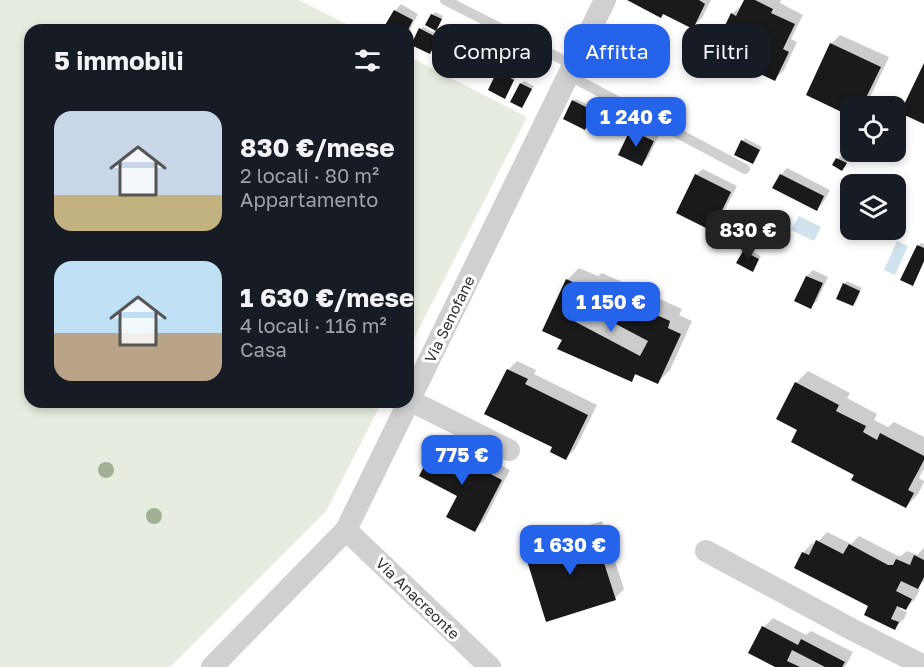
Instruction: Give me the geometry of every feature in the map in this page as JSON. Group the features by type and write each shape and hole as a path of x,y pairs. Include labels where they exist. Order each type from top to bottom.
{"street":[{"name":"Via Senofane","path":"593,24 605,0"},
{"name":"Via Senofane","path":"414,390 566,78"},
{"path":"414,402 509,450"},
{"name":"Via Senofane","path":"212,667 346,530 405,408"},
{"name":"Via Anacreonte","path":"346,530 490,667"},
{"path":"706,551 924,666"}],"lane":[{"path":"445,0 564,67"},
{"path":"584,78 746,169"}],"shaded area":[{"path":"0,0 299,0 346,24 24,24 24,408 379,408 326,511 170,667 0,667"},
{"path":"414,59 432,68 432,78 451,78 527,117 414,338"}],"water":[{"path":"799,216 821,227 814,241 791,230"},
{"path":"897,241 908,246 895,275 884,270"}],"building":[{"path":"627,0 699,0 705,4 695,24 683,24 663,14 661,18"},
{"path":"744,0 755,0 773,9 771,13 795,24 783,49 789,52 775,81 769,78 770,24 726,24 731,13 736,16"},
{"path":"394,10 413,20 411,24 386,24"},
{"path":"431,14 442,19 440,24 432,24 432,29 425,25"},
{"path":"419,28 432,35 430,54 414,46 414,39"},
{"path":"830,43 881,67 867,96 840,96 840,111 806,95"},
{"path":"924,63 924,124 906,116 906,100"},
{"path":"494,78 514,80 505,99 488,90"},
{"path":"520,83 532,89 522,108 510,102"},
{"path":"572,100 594,111 585,130 563,119"},
{"path":"630,130 654,141 642,166 618,155"},
{"path":"741,140 760,150 753,164 734,155"},
{"path":"836,158 840,162 847,163 842,171 832,165"},
{"path":"695,174 731,192 712,231 676,213"},
{"path":"780,174 824,196 817,211 772,188"},
{"path":"917,245 924,248 924,261 913,286 900,280"},
{"path":"743,251 759,259 753,272 736,263"},
{"path":"806,276 823,283 811,309 794,301"},
{"path":"566,279 586,288 588,284 670,321 668,328 681,334 658,384 635,374 632,382 557,349 562,340 542,331","holes":["580,305 648,341 640,356 572,320"]},
{"path":"843,283 860,291 853,306 836,299"},
{"path":"507,369 528,379 525,384 588,415 566,460 550,452 552,447 484,414"},
{"path":"795,382 839,405 836,411 866,426 863,432 877,440 880,433 924,456 908,490 914,493 906,508 851,480 854,475 791,442 797,430 776,419"},
{"path":"435,445 502,480 475,532 446,517 457,496 419,476"},
{"path":"593,529 616,600 546,622 524,551"},
{"path":"816,540 843,554 849,544 888,565 893,565 896,559 910,565 914,555 924,560 924,577 918,589 901,581 896,591 912,599 906,610 897,606 891,619 899,622 895,630 864,615 868,606 794,568 802,552 809,555"},
{"path":"762,626 798,645 801,639 845,662 842,667 825,667 792,650 787,661 800,667 775,667 748,653"}]}
